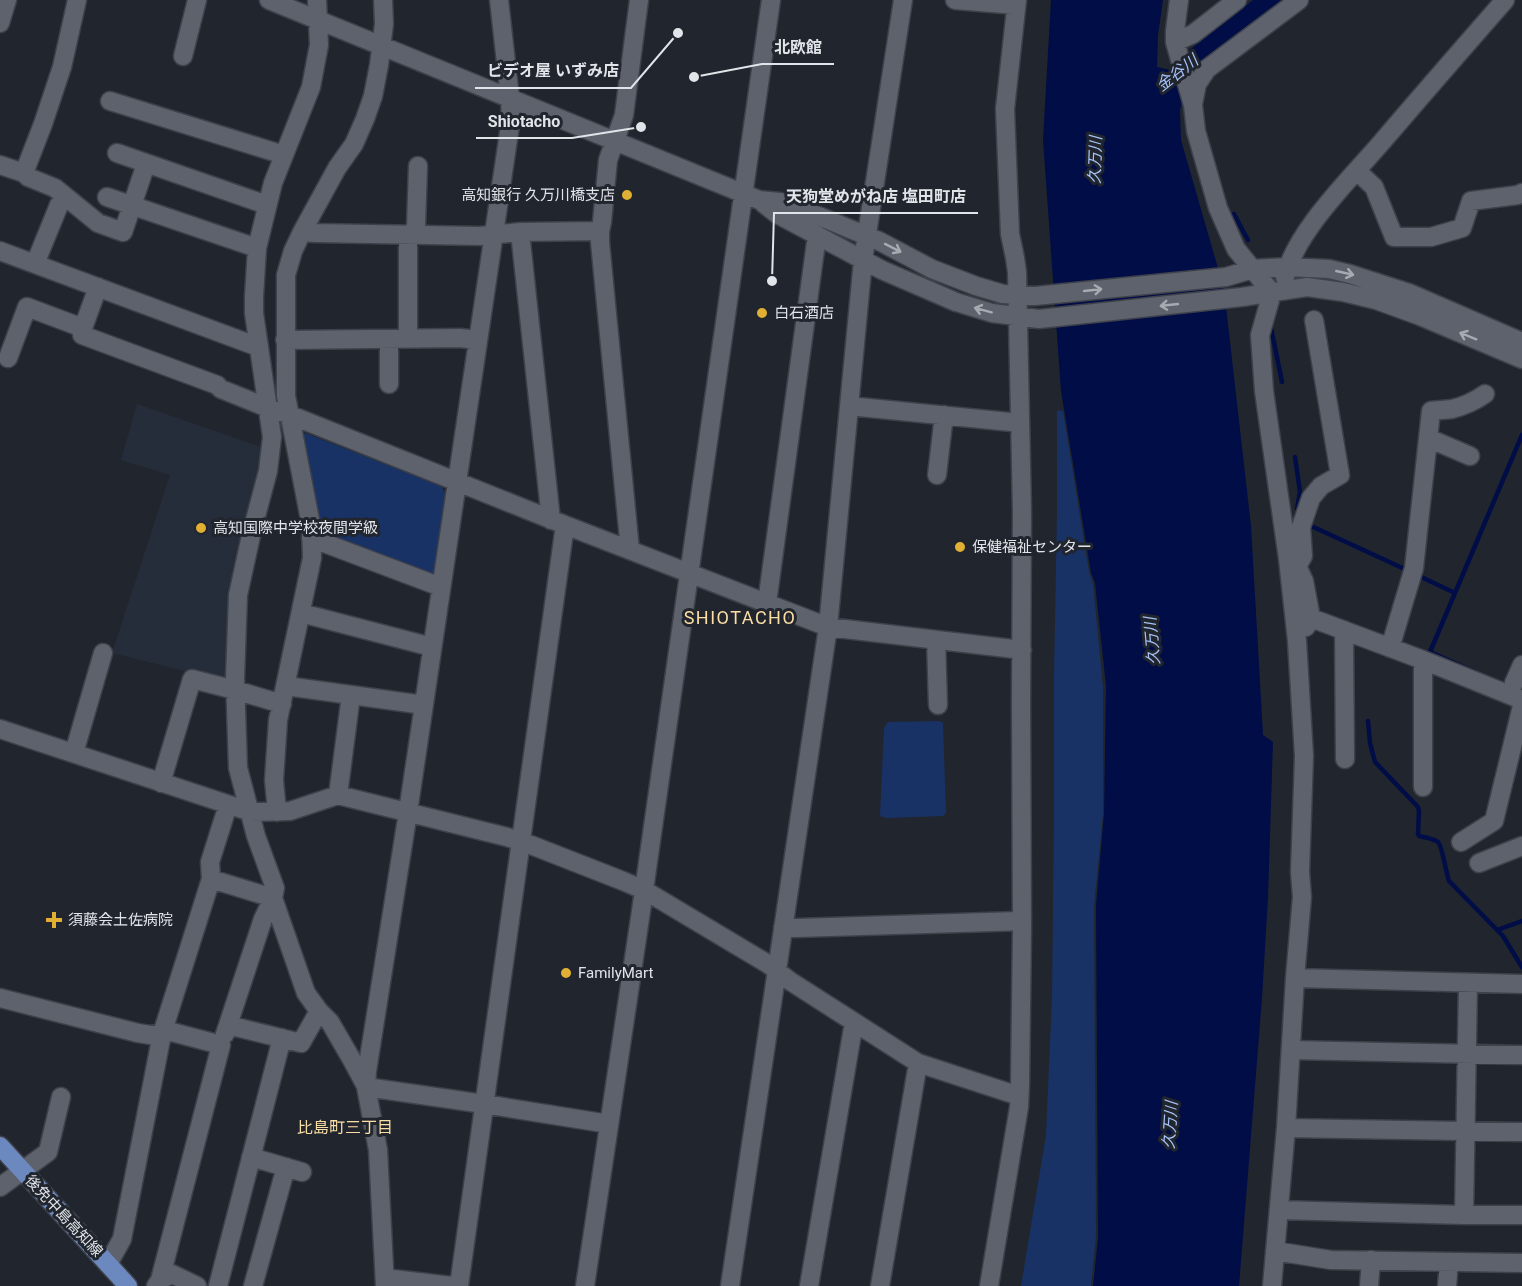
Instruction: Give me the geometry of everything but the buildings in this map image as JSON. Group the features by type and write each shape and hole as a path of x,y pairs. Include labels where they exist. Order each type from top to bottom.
{"main road":[{"name":"後免中島高知線","path":"0,1146 129,1286"}],"street":[{"path":"0,23 7,0"},
{"path":"24,173 62,67 77,0"},
{"path":"183,56 197,0"},
{"path":"269,0 751,196 780,202 820,216 867,236 932,269 1003,294 1026,296 1226,277 1253,269 1287,267 1329,270 1409,293 1522,342"},
{"path":"158,1283 221,1045 275,888 256,836 238,768 235,690 238,595 268,471 272,437 254,297 257,248 273,183 311,87 319,45 317,0"},
{"path":"277,812 274,780 278,720 312,558 311,525 286,396 286,275 293,251 302,232 337,168 360,132 373,96 382,45 385,15 383,0"},
{"path":"366,1087 511,119 499,0"},
{"path":"630,550 600,231 603,222 608,160 624,115 639,0"},
{"path":"585,1286 690,574 751,196 771,0"},
{"path":"730,1286 828,627 863,260 903,0"},
{"path":"955,0 1016,3 1005,110 1010,234 1026,296 1018,316 1022,512 1022,921 1019,1107 989,1286"},
{"path":"1179,0 1175,31 1176,47 1191,97 1196,130 1218,208 1236,249 1277,292"},
{"path":"1176,47 1237,0"},
{"path":"1191,97 1207,69 1299,0"},
{"path":"1272,1286 1286,1128 1302,897 1300,872 1304,756 1292,562 1264,391 1260,335 1296,247 1327,205 1505,0"},
{"path":"110,101 284,155"},
{"path":"117,153 267,205"},
{"path":"0,165 24,173 27,177 55,188 98,223 123,232 146,164"},
{"path":"408,338 408,240 416,226 418,166"},
{"path":"1357,171 1374,187 1394,237 1431,237 1462,228 1471,201 1522,193"},
{"path":"751,196 777,214 863,260 956,302 992,313 1041,319 1228,299 1307,287 1376,300 1522,359"},
{"path":"35,264 59,205 66,197"},
{"path":"107,197 257,248"},
{"path":"302,232 480,236 520,232 600,231"},
{"path":"459,1286 520,842 558,523 531,345 520,232"},
{"path":"767,603 817,235"},
{"path":"0,251 259,346"},
{"path":"98,287 82,335 217,385 221,389 558,523 828,627 1022,650"},
{"path":"8,358 27,307 83,328"},
{"path":"1292,562 1303,556 1301,527 1311,498 1321,486 1340,475 1314,320"},
{"path":"285,340 408,338 477,340"},
{"path":"389,339 389,384"},
{"path":"1390,648 1413,573 1431,411 1462,406 1485,394"},
{"path":"849,406 1020,423"},
{"path":"937,475 944,415"},
{"path":"1428,438 1470,456"},
{"path":"311,538 441,587"},
{"path":"1292,562 1304,581 1311,618 1297,641"},
{"path":"301,613 432,647"},
{"path":"1311,618 1522,700"},
{"path":"1344,630 1345,759"},
{"path":"936,640 938,705"},
{"path":"74,753 103,653"},
{"path":"1423,660 1423,787"},
{"path":"1514,683 1522,665"},
{"path":"161,783 192,679 235,690 284,695 351,695 424,705"},
{"path":"338,795 351,695"},
{"path":"1461,842 1494,820 1522,706"},
{"path":"0,729 250,812 290,812 338,795 520,842 644,891 777,971 918,1063 1019,1096"},
{"path":"108,1264 122,1239 162,1034 212,879 210,862 228,805"},
{"path":"1479,863 1522,846"},
{"path":"212,879 273,898"},
{"path":"273,898 306,993 330,1022 366,1087 378,1150 385,1282 452,1286"},
{"path":"783,927 1022,921"},
{"path":"1295,978 1522,984"},
{"path":"1464,1215 1468,983"},
{"path":"0,998 138,1034 172,1032 221,1045"},
{"path":"228,1025 301,1043 319,1011"},
{"path":"809,1286 854,1022"},
{"path":"218,1286 282,1038"},
{"path":"1291,1050 1522,1055"},
{"path":"880,1286 918,1063"},
{"path":"366,1087 609,1124"},
{"path":"0,1188 48,1152 61,1097"},
{"path":"1286,1128 1522,1132"},
{"path":"251,1157 294,1170 253,1286"},
{"path":"1279,1210 1522,1215"},
{"path":"1275,1251 1331,1260 1522,1263"},
{"path":"1369,1286 1371,1260"},
{"path":"1447,1286 1449,1262"},
{"path":"158,1283 172,1274 197,1286"}],"shaded area":[{"name":"高知国際中学校夜間学級","path":"137,404 267,449 229,682 112,653 170,475 121,460"},
{"path":"1057,410 1063,411 1089,572 1093,584 1103,687 1103,814 1094,906 1096,1236 1091,1286 1021,1286 1046,1135 1052,996"},
{"path":"305,433 441,486 447,497 435,575 326,537 319,531 301,438"},
{"path":"940,721 943,723 946,813 943,816 887,818 880,816 884,728 888,722"}],"water":[{"path":"1051,0 1163,0 1158,35 1157,67 1171,70 1187,52 1253,0 1286,0 1183,97 1180,111 1181,140 1224,289 1251,526 1263,735 1273,742 1262,998 1239,1286 1093,1286 1098,1238 1096,905 1104,814 1106,686 1095,583 1091,573 1061,391 1043,140"}],"waterway":[{"path":"1234,214 1248,240"},
{"path":"1270,323 1282,382"},
{"path":"1475,672 1430,652 1522,435"},
{"path":"1295,457 1300,492 1297,509"},
{"path":"1309,525 1409,571"},
{"path":"1417,575 1455,593"},
{"path":"1368,721 1375,762 1418,807 1419,836 1438,842 1449,881 1503,936 1522,967"},
{"path":"1497,930 1522,921"}],"place":[{"name":"ビデオ屋 いずみ店","path":"678,33"},
{"name":"北欧館","path":"694,77"},
{"name":"Shiotacho","path":"641,127"},
{"name":"高知銀行 久万川橋支店","path":"627,195"},
{"name":"天狗堂めがね店 塩田町店","path":"772,281"},
{"name":"白石酒店","path":"762,313"},
{"name":"高知国際中学校夜間学級","path":"201,528"},
{"name":"保健福祉センター","path":"960,547"},
{"name":"須藤会土佐病院","path":"54,920"},
{"name":"FamilyMart","path":"566,973"}],"district":[{"name":"SHIOTACHO","path":"740,617"},
{"name":"比島町三丁目","path":"345,1127"}],"water label":[{"name":"金谷川","path":"1177,73"},
{"name":"久万川","path":"1095,160"},
{"name":"久万川","path":"1152,641"},
{"name":"久万川","path":"1170,1125"}]}
